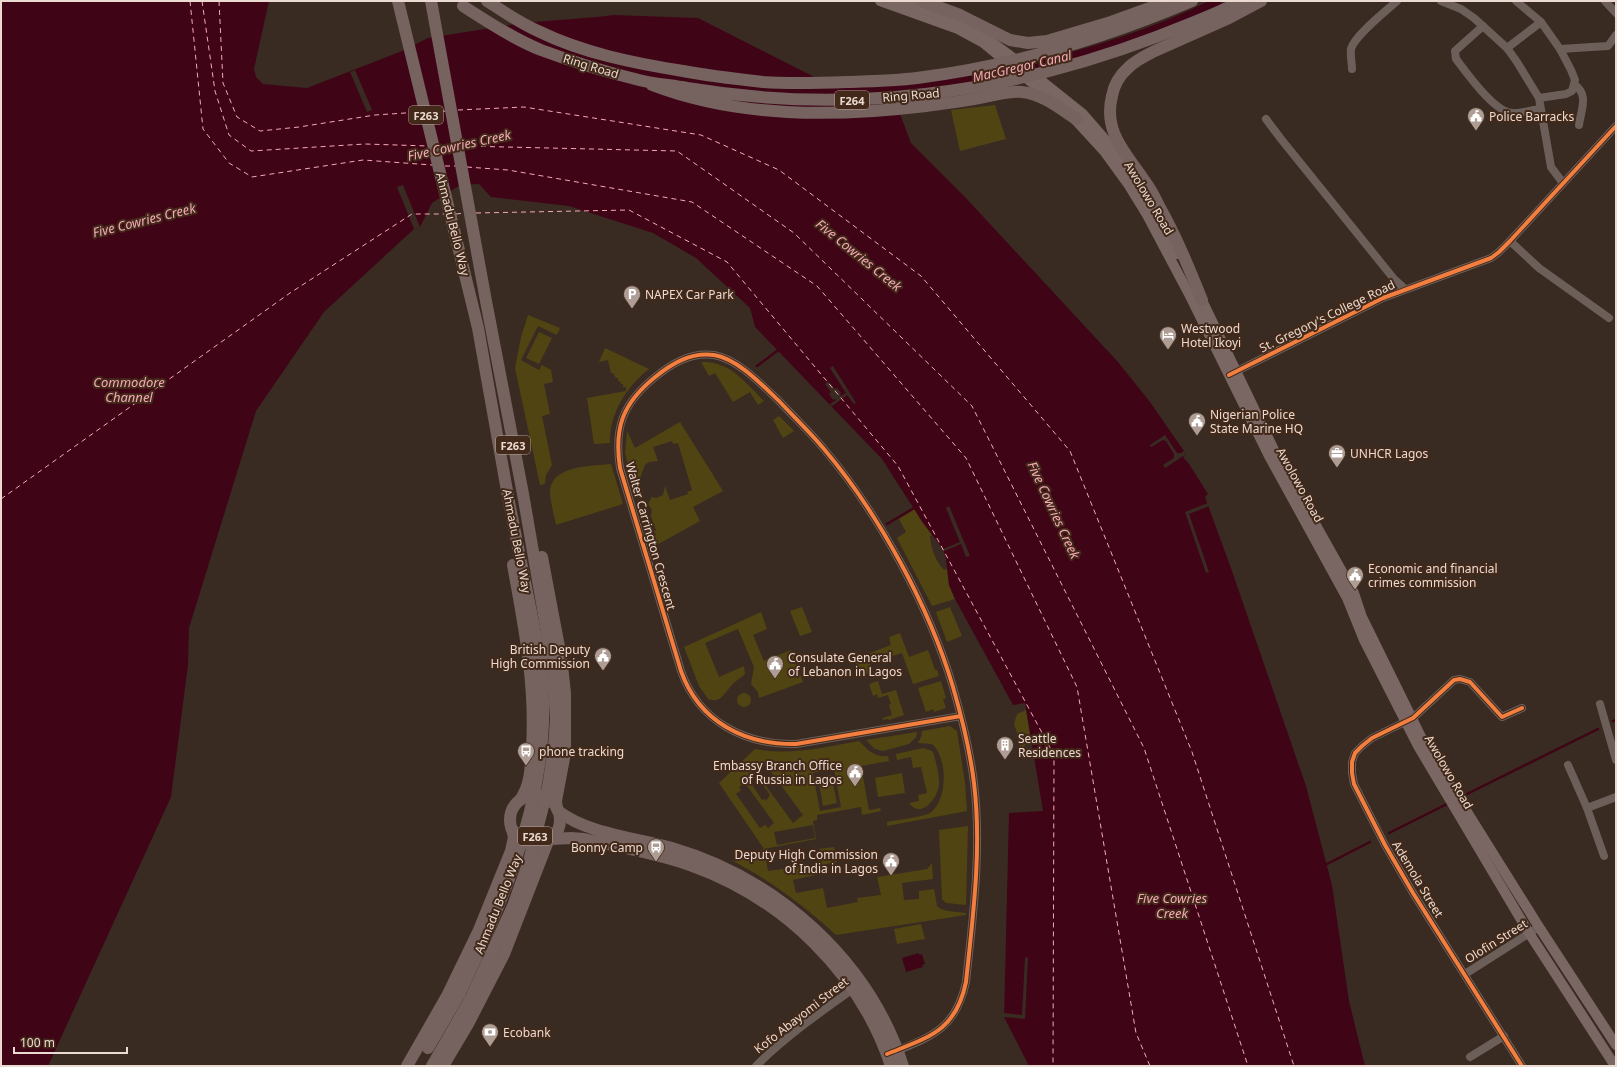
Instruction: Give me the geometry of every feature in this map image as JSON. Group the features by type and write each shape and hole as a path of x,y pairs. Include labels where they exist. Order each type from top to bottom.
{"highway":[{"name":"Ahmadu Bello Way","path":"398,1 478,328 509,502 540,656 544,723 534,800 523,840 506,889 464,998 416,1066"},
{"name":"Ahmadu Bello Way","path":"431,1 523,494 552,661 556,718 554,748 548,787 529,861 513,906 464,998 432,1066"},
{"name":"Ring Road","path":"487,1 514,19 538,32 573,46 603,55 663,68 726,78 764,82 818,84 910,79 988,67 1086,40 1131,25 1192,1"},
{"path":"922,1 960,15 1010,40 1028,43 1047,40 1111,22 1169,1"},
{"name":"Ring Road","path":"461,3 490,24 540,50 640,80 706,91 773,99 844,100 921,96 1013,80 1082,62 1173,31 1242,1"},
{"path":"1202,300 1182,251 1145,181 1117,142 1109,110 1114,89 1118,80 1129,67 1157,50 1234,16 1261,1"},
{"path":"640,80 678,95 703,101 770,111 802,112 870,110 920,106 1008,92 1022,92 1033,94 1057,106 1076,119"},
{"path":"443,1066 468,1024 504,954 550,840 558,829 559,817 556,801 565,753 565,693 561,657 534,514 523,494"},
{"path":"407,1066 447,996 479,930 511,851 514,837 510,819 511,813 527,787 531,764 533,728 532,687 528,647 507,527 509,502"},
{"path":"520,800 527,797 541,796 547,799 567,818 581,825 673,849 708,861 740,876 767,892 806,921 837,952 857,986 892,1057 903,1066"},
{"path":"512,829 520,840 527,844 541,844 550,840 571,838 584,839 690,865 719,877 772,907 818,947 857,986"}],"main road":[{"name":"Awolowo Road","path":"880,1 958,29 1004,54"},
{"name":"Awolowo Road","path":"902,1 954,20 975,30 1036,82 1076,119 1104,151 1128,184 1147,215 1232,373"},
{"name":"Awolowo Road","path":"1036,82 1083,114 1120,158 1142,189 1202,300 1232,373 1269,456 1347,598 1364,640 1409,720 1539,927 1613,1032 1616,1045"},
{"name":"Awolowo Road","path":"1409,720 1432,771 1529,933 1615,1066"},
{"path":"1599,1041 1613,1032"}],"street":[{"path":"1352,69 1351,51 1353,44 1398,1"},
{"path":"1441,1 1461,9 1483,26 1507,48 1539,98 1551,167 1563,183"},
{"path":"1461,9 1466,1"},
{"path":"1516,1 1541,22 1560,49 1575,80 1572,91 1566,94 1539,98"},
{"path":"1605,1 1616,13"},
{"path":"1507,48 1541,22"},
{"path":"1483,26 1455,51 1456,59 1488,97 1506,112 1512,114 1540,109"},
{"path":"1560,49 1608,46 1616,35"},
{"path":"1574,85 1580,89 1583,94 1579,124"},
{"path":"1266,119 1394,278 1405,289"},
{"name":"St. Gregory's College Road","path":"1232,373 1384,298 1490,258 1499,252 1510,241 1616,126"},
{"path":"1510,241 1540,268 1609,318"},
{"name":"Walter Carrington Crescent","path":"892,1057 926,1039 942,1028 957,1010 963,997 966,982 975,894 976,833 974,783 961,716 953,686 941,652 924,610 903,568 858,494 825,450 802,424 757,379 728,360 715,355 700,355 677,361 640,390 626,410 622,421 617,444 620,468 681,671 687,686 702,708 721,723 744,736 766,742 781,744 796,744 961,716"},
{"name":"Ademola Street","path":"1522,708 1502,717 1470,682 1460,679 1454,680 1409,720 1372,738 1362,746 1355,753 1352,762 1354,784 1385,845 1413,893 1522,1066"},
{"path":"1600,704 1616,760"},
{"path":"1568,765 1587,808 1604,856"},
{"path":"1587,808 1616,797"},
{"name":"Olofin Street","path":"1465,974 1539,927"},
{"name":"Kofo Abayomi Street","path":"756,1066 793,1033 857,986"},
{"path":"1470,1057 1504,1036"}],"shaded area":[{"path":"995,105 1006,139 960,151 951,110"},
{"path":"528,315 560,328 557,335 538,326 521,360 539,370 542,365 551,370 553,382 544,384 550,414 542,416 552,465 546,475 545,484 540,485 515,368 521,337"},
{"path":"539,332 552,338 539,364 526,358"},
{"path":"605,348 649,369 633,384 616,411 610,432 610,443 594,444 587,398 626,391 626,387 623,387 623,384 618,381 618,378 611,373 608,360 599,362"},
{"path":"701,362 711,362 728,369 744,380 764,401 758,405 750,392 733,402 715,373 709,376"},
{"path":"779,416 794,431 783,438 773,420"},
{"path":"680,422 723,491 693,507 700,521 653,547 649,537 656,535 654,531 656,530 651,516 652,510 648,504 652,497 656,498 663,495 665,486 670,500 688,494 687,492 692,490 678,443 673,444 672,441 653,447 658,461 649,462 645,465 637,486 634,487 625,453 627,431 635,448"},
{"path":"611,464 623,504 556,525 550,494 552,484 556,477 573,469"},
{"path":"915,509 932,535 930,536 934,554 944,570 947,569 949,585 955,599 932,606 897,538 906,532 899,519"},
{"path":"802,607 812,632 800,636 790,611"},
{"path":"950,607 962,636 947,642 936,612"},
{"path":"761,612 767,629 753,635 764,661 791,650 803,682 759,698 758,692 751,684 754,667 738,629 705,643 719,677 744,666 745,674 719,699 708,699 699,686 684,647"},
{"path":"900,633 909,657 928,650 935,670 937,670 939,676 913,684 902,653 873,662 870,653 891,645 889,637"},
{"path":"867,654 873,672 860,676 854,658"},
{"path":"878,681 882,694 896,690 904,715 889,720 883,720 883,718 892,715 889,705 891,704 888,695 878,698 877,694 873,696 869,684"},
{"path":"941,681 946,698 943,699 946,708 934,712 933,709 926,712 918,688"},
{"path":"741,693 747,693 751,697 751,703 747,707 741,707 737,703 737,697"},
{"path":"1026,710 1031,740 1024,746 1022,755 1020,742 1014,724 1017,714"},
{"path":"950,726 957,731 965,783 967,811 887,826 887,822 930,813 936,807 943,789 944,779 941,759 937,750 932,744 918,743 922,731"},
{"path":"917,732 916,737 909,744 883,751 875,749 866,740"},
{"path":"859,741 875,755 888,756 889,761 861,766 869,810 880,808 881,811 862,815 861,807 817,815 817,820 813,821 816,839 764,849 719,783 755,749 781,752 807,750","holes":["763,761 803,815 793,823 753,768","834,769 841,807 820,811 813,773","756,775 770,795 766,801 765,799 762,800 749,780","745,783 774,823 768,828 765,825 760,828 736,794 741,790 739,787","813,825 815,838 777,845 774,832"]},
{"path":"923,748 932,751 934,754 939,786 935,797 931,802 927,806 918,809 909,803 919,801 918,795 927,793 921,767 913,768 911,757 897,760 896,754"},
{"path":"902,773 905,793 878,797 875,778"},
{"path":"831,775 837,803 823,806 818,777"},
{"path":"968,826 966,905 946,903 942,899 939,830"},
{"path":"834,847 837,862 821,865 819,849"},
{"path":"764,849 768,871 818,864 820,874 793,880 796,893 823,888 827,908 858,902 857,898 881,895 877,877 927,869 932,863 933,879 902,883 904,900 919,899 919,891 934,889 937,906 948,911 966,913 966,915 836,935 787,895 761,877 733,861"},
{"path":"921,924 925,939 897,944 894,929"}],"water":[{"name":"Five Cowries Creek","path":"1,1 269,1 254,69 256,77 263,84 307,88 402,51 428,38 522,23 614,15 698,18 842,91 891,113 900,114 911,143 965,197 1118,362 1150,402 1184,451 1186,454 1183,457 1208,494 1205,497 1306,786 1332,885 1349,1001 1365,1066 1027,1066 1028,1064 1004,1017 1009,813 1043,811 1025,703 1013,705 955,599 949,585 946,559 943,549 923,523 882,459 755,327 750,308 696,258 653,233 569,206 491,197 479,184 460,185 432,203 420,227 414,229 324,312 256,411 189,628 188,665 171,797 48,1066 1,1066"},
{"path":"919,953 919,955 922,954 925,964 922,965 923,967 906,972 902,958"}],"pier":[{"path":"355,70 372,110 367,112 350,72"},
{"path":"403,185 420,227 414,229 397,187"},
{"path":"833,366 856,403 854,404 847,395 832,406 830,404 836,400 833,400 829,394 831,392 825,384 828,381 835,389 837,388 841,393 841,396 846,393 830,368"},
{"path":"1165,435 1177,453 1184,451 1186,454 1165,468 1163,465 1174,458 1174,454 1166,441 1163,440 1151,447 1150,445"},
{"path":"1208,503 1209,506 1189,514 1209,572 1206,573 1185,512"},
{"path":"949,506 970,556 966,557 961,544 944,551 943,549 960,542 946,508"},
{"path":"1028,957 1025,1019 1004,1017 1004,1013 1022,1015 1025,958"}],"waterway":[{"name":"MacGregor Canal","path":"842,91 927,86 1032,66 1114,44 1167,24 1218,1"},
{"path":"757,366 777,351"},
{"path":"887,524 914,508"},
{"path":"1467,794 1598,729"},
{"path":"1389,833 1447,804"},
{"path":"1327,864 1370,842"}],"ferry route":[{"path":"190,1 203,129 229,163 252,177 363,160 432,165"},
{"path":"202,1 215,91 229,135 251,151 365,144 428,146"},
{"path":"219,1 223,83 237,117 260,131 299,127 375,115 420,112"},
{"path":"458,110 524,107 701,135 779,170 921,276 1070,451 1192,752 1294,1066"},
{"path":"432,112 446,111"},
{"path":"439,146 452,146"},
{"path":"463,146 677,151 794,233 972,406 1144,748 1248,1066"},
{"path":"445,166 456,166"},
{"path":"467,167 508,170 692,202 817,286 966,458 1077,687 1136,1033 1150,1066"},
{"path":"476,213 629,210 727,262 898,466 1054,755 1053,1066"},
{"path":"456,214 465,213"},
{"path":"1,499 290,293 412,214 445,214"}],"cycle path":[{"path":"1229,375 1383,298 1491,258 1510,241 1616,126"},
{"path":"887,1054 928,1037 948,1022 955,1012 966,982 976,882 976,808 974,783 963,722 943,656 916,593 883,532 864,502 819,443 757,380 741,367 723,357 714,355 697,355 674,364 660,373 643,388 634,398 623,418 618,441 620,468 681,671 689,689 699,704 712,717 726,727 742,735 759,740 796,744 961,716"},
{"path":"1522,708 1502,717 1470,682 1460,679 1454,680 1413,718 1372,738 1362,746 1355,753 1352,762 1354,784 1385,845 1413,893 1522,1066"}],"place":[{"name":"Police Barracks","path":"1476,131"},
{"name":"NAPEX Car Park","path":"632,309"},
{"name":"Westwood Hotel Ikoyi","path":"1168,350"},
{"name":"Nigerian Police State Marine HQ","path":"1197,436"},
{"name":"UNHCR Lagos","path":"1337,468"},
{"name":"Economic and financial crimes commission","path":"1355,590"},
{"name":"British Deputy High Commission","path":"603,671"},
{"name":"Consulate General of Lebanon in Lagos","path":"775,679"},
{"name":"Seattle Residences","path":"1005,760"},
{"name":"phone tracking","path":"526,766"},
{"name":"Embassy Branch Office of Russia in Lagos","path":"855,787"},
{"name":"Bonny Camp","path":"656,862"},
{"name":"Deputy High Commission of India in Lagos","path":"891,876"},
{"name":"Ecobank","path":"490,1047"}],"water label":[{"name":"Commodore Channel","path":"129,390"}]}
